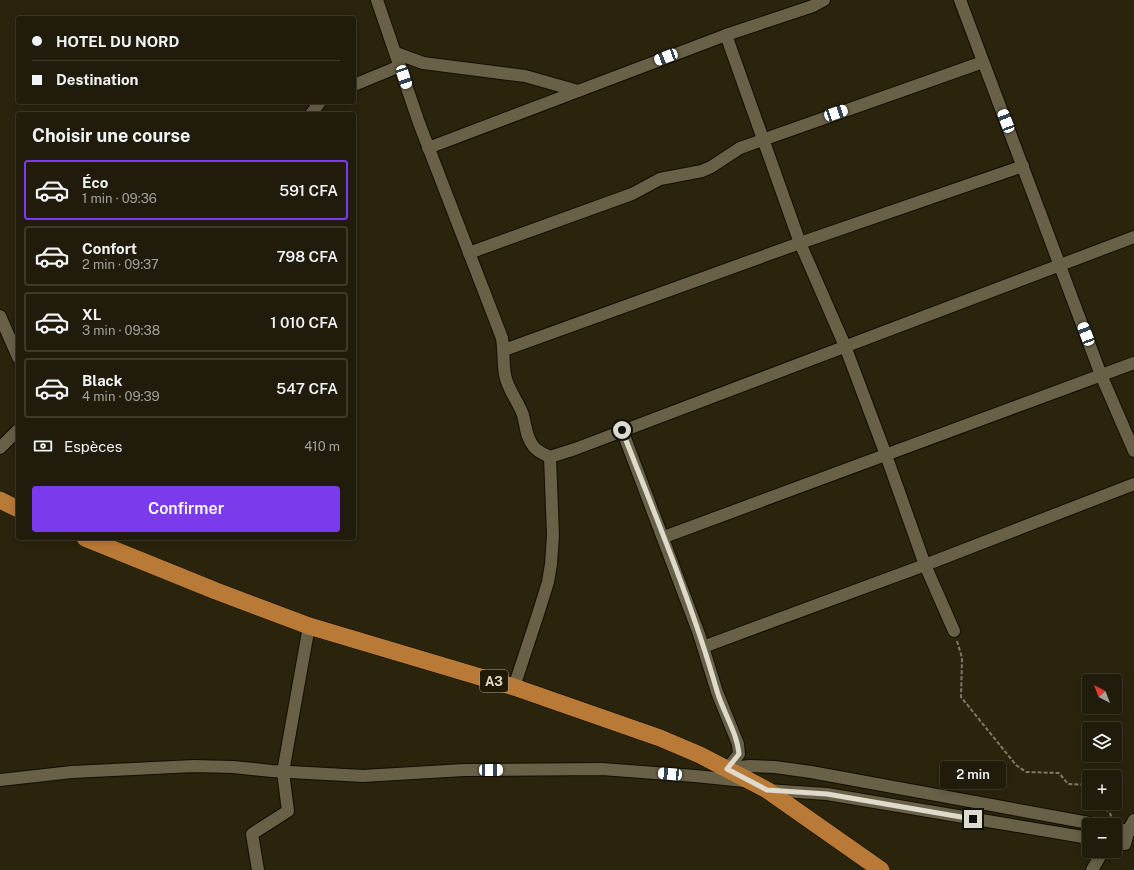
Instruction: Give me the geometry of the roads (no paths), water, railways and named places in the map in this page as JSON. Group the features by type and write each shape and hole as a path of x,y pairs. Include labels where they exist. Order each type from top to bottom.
{"highway":[{"path":"0,500 16,508"},
{"name":"A3","path":"90,540 216,591 309,626 514,687 660,738 727,769 767,790 881,870"}],"street":[{"path":"377,0 428,148 497,323 504,350 504,367 507,381 523,416 529,440 534,447 550,457 575,449 1134,237"},
{"path":"428,148 726,35 812,3 824,0"},
{"path":"960,0 1101,375 1134,451"},
{"path":"726,35 800,243 845,346 925,565 954,631"},
{"path":"396,53 423,63 525,76 578,91"},
{"path":"469,252 627,196 660,179 702,171 711,167 740,148 763,139 983,62"},
{"path":"356,84 400,66"},
{"path":"504,350 800,243 1022,166"},
{"path":"0,316 16,352"},
{"path":"664,538 1134,362"},
{"path":"622,430 664,538 703,647 717,692 738,744 739,754 727,769"},
{"path":"0,448 16,432"},
{"path":"514,687 548,582 551,564 553,535 550,457"},
{"path":"703,647 925,565 1134,484"},
{"path":"258,870 252,834 288,811 283,772 309,626"},
{"path":"0,780 72,772 194,766 233,767 283,772 363,776 478,770 602,769 751,782"},
{"path":"727,769 749,766 775,767 811,772 1082,821"},
{"path":"767,790 827,794 1082,837"},
{"path":"1122,830 1132,826"},
{"path":"1125,844 1132,826"},
{"path":"1092,870 1099,858"}]}
